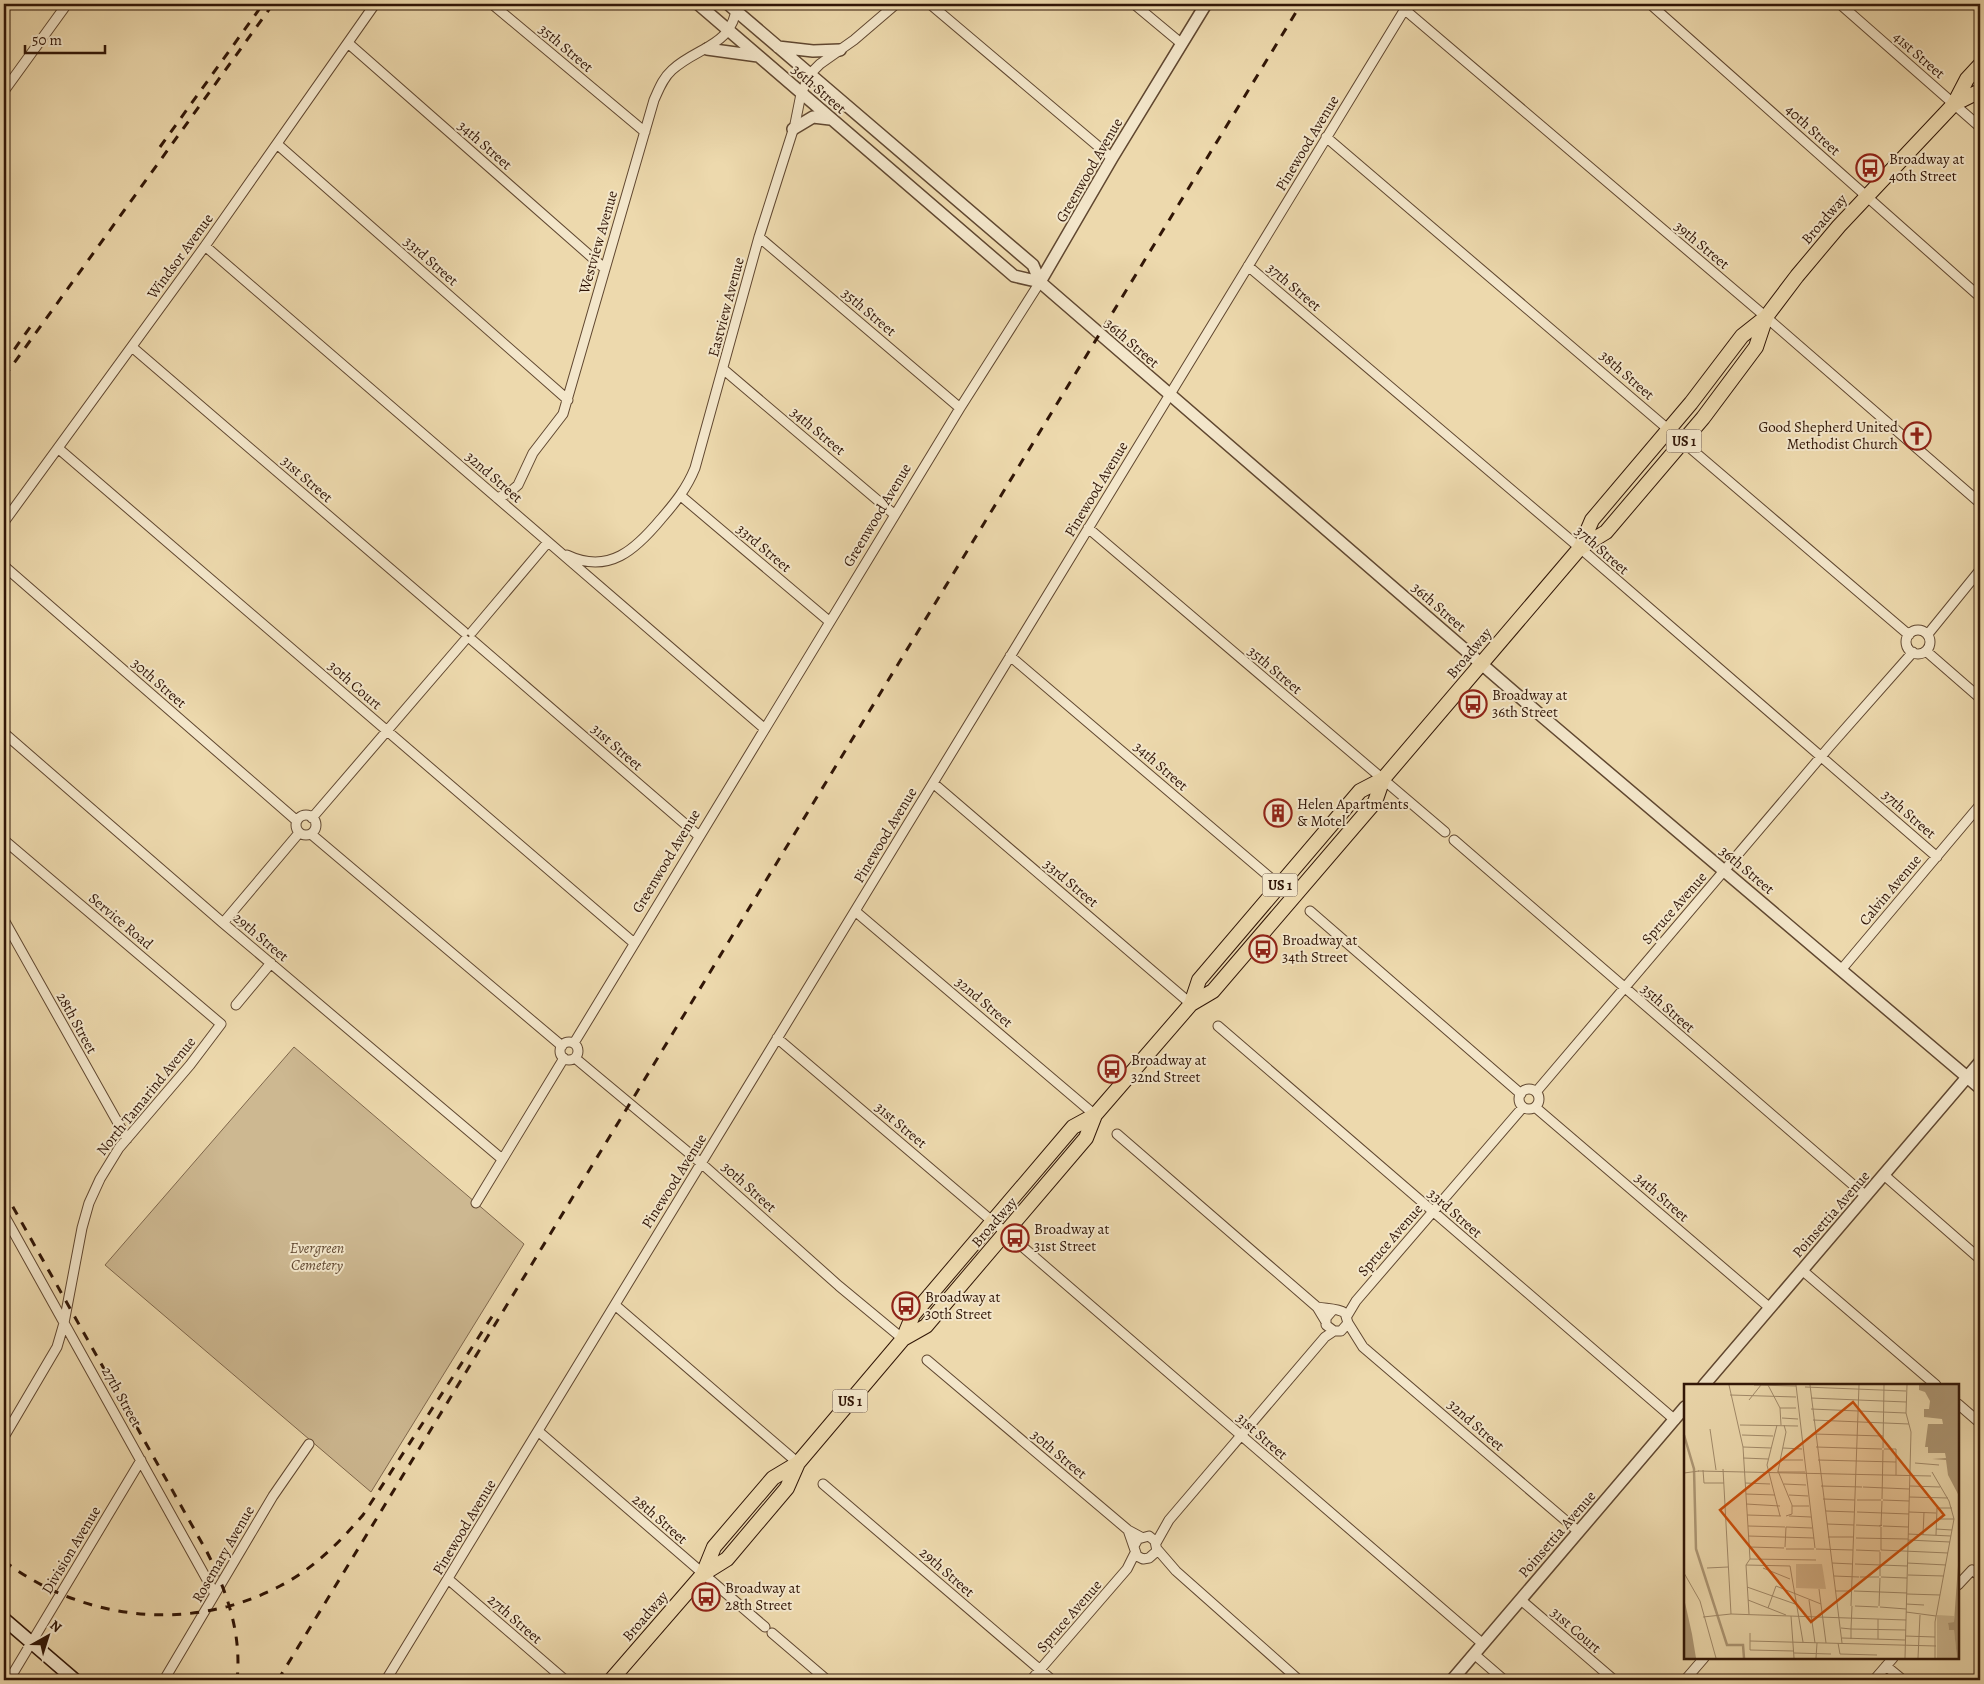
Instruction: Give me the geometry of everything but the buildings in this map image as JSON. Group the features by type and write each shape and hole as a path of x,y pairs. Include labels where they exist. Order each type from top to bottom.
{"main road":[{"name":"Broadway","path":"903,1339 926,1326 1086,1138 1095,1115 1191,1004 1213,991 1375,802 1383,779 1580,548 1592,520 1712,378 1742,336 1766,317 1814,254 1866,195 1954,104 1967,79 1980,65"},
{"name":"Broadway","path":"1954,104 1980,91"},
{"name":"Broadway","path":"1580,548 1606,532 1722,395 1756,348 1766,317"},
{"name":"Broadway","path":"1191,1004 1199,980 1360,790 1383,779"},
{"name":"Broadway","path":"611,1680 703,1574 714,1547 773,1478 798,1462 903,1339 913,1315 1073,1127 1095,1115"},
{"path":"4,1619 76,1680"}],"street":[{"path":"4,91 67,4"},
{"name":"Windsor Avenue","path":"4,522 205,246 375,4"},
{"name":"35th Street","path":"492,4 645,132"},
{"name":"36th Street","path":"698,4 1014,276 1040,282"},
{"name":"Eastview Avenue","path":"548,542 568,556 584,561 616,558 644,540 681,496 695,468 759,237 793,129 801,94 810,74 820,64 896,4"},
{"path":"930,4 1112,158"},
{"path":"1134,4 1182,44"},
{"name":"Greenwood Avenue","path":"574,1043 960,408 1040,282 1112,158 1206,4"},
{"name":"40th Street","path":"1650,4 1980,297"},
{"name":"41st Street","path":"1840,4 1980,127"},
{"name":"Westview Avenue","path":"497,498 509,493 518,485 533,453 559,420 568,400 604,268 654,100 661,84 672,70 707,49 729,30 734,6"},
{"name":"36th Street","path":"734,6 778,47 1033,265 1040,282 1170,395 1482,664 1980,1088"},
{"name":"Pinewood Avenue","path":"386,1680 1406,6"},
{"name":"39th Street","path":"1406,6 1980,503"},
{"name":"34th Street","path":"348,43 604,268"},
{"path":"778,47 813,52 840,50"},
{"path":"707,49 758,56"},
{"path":"793,129 813,117 830,119"},
{"name":"38th Street","path":"1326,138 1909,635"},
{"name":"33rd Street","path":"277,144 568,400"},
{"name":"35th Street","path":"759,237 960,408"},
{"name":"32nd Street","path":"205,246 765,729"},
{"name":"37th Street","path":"1248,266 1580,548 1937,857"},
{"name":"31st Street","path":"132,346 699,836"},
{"name":"34th Street","path":"723,369 895,515"},
{"name":"30th Court","path":"58,448 634,943"},
{"name":"33rd Street","path":"681,496 830,622"},
{"name":"35th Street","path":"1088,528 1445,832"},
{"path":"312,818 548,542"},
{"name":"30th Street","path":"4,566 297,821"},
{"path":"1928,634 1918,630 1909,635 1908,646 1913,652 1920,653 1926,651 1930,645 1928,634 1980,570"},
{"path":"1926,651 1980,698"},
{"name":"Spruce Avenue","path":"1536,1092 1724,870 1913,652"},
{"name":"34th Street","path":"1010,656 1293,897"},
{"name":"29th Street","path":"4,733 223,923 502,1159"},
{"name":"33rd Street","path":"933,783 1191,1004"},
{"name":"Calvin Avenue","path":"1841,970 1980,805"},
{"path":"304,816 312,818 316,827 311,834 305,836 299,833 296,827 297,821 304,816"},
{"path":"223,923 299,833"},
{"path":"311,834 562,1046"},
{"name":"Service Road","path":"4,840 221,1024"},
{"name":"35th Street","path":"1454,840 1866,1196"},
{"name":"32nd Street","path":"855,910 1095,1115"},
{"path":"1310,911 1521,1094"},
{"name":"28th Street","path":"4,920 127,1139"},
{"path":"236,1005 271,963"},
{"name":"North Tamarind Avenue","path":"4,1437 57,1347 64,1323 82,1228 89,1203 109,1163 190,1065 221,1024"},
{"name":"33rd Street","path":"1218,1026 1675,1420"},
{"name":"31st Street","path":"777,1038 1006,1232"},
{"path":"566,1042 574,1043 578,1050 575,1058 570,1060 564,1058 560,1051 562,1046 566,1042"},
{"path":"476,1203 564,1058"},
{"name":"30th Street","path":"575,1058 701,1163 839,1286 903,1339"},
{"name":"Poinsettia Avenue","path":"1705,1384 1980,1062"},
{"path":"1528,1090 1536,1092 1539,1100 1535,1107 1529,1109 1523,1106 1520,1101 1521,1094 1528,1090"},
{"name":"Spruce Avenue","path":"1338,1331 1356,1301 1523,1106"},
{"name":"34th Street","path":"1535,1107 1770,1308"},
{"path":"1117,1134 1317,1307 1326,1323"},
{"path":"1884,1175 1980,1259"},
{"name":"27th Street","path":"4,1215 215,1594"},
{"name":"31st Street","path":"1024,1248 1483,1644"},
{"path":"1802,1270 1935,1384"},
{"path":"615,1305 798,1462"},
{"path":"1317,1307 1345,1317"},
{"path":"1325,1336 1327,1315 1332,1311"},
{"name":"32nd Street","path":"1345,1317 1356,1339 1363,1346 1579,1532"},
{"name":"32nd Street","path":"1326,1323 1356,1339"},
{"path":"1141,1554 1155,1554 1156,1546 1166,1523 1325,1336 1338,1331"},
{"name":"30th Street","path":"927,1360 1128,1530 1152,1538 1156,1546"},
{"path":"1959,1405 1980,1424"},
{"name":"Poinsettia Avenue","path":"1452,1680 1684,1408"},
{"name":"28th Street","path":"538,1431 827,1680"},
{"name":"Rosemary Avenue","path":"164,1680 273,1496 309,1444"},
{"name":"Division Avenue","path":"9,1680 141,1460"},
{"name":"29th Street","path":"823,1484 1052,1680"},
{"path":"1141,1554 1138,1539 1166,1523"},
{"name":"30th Street","path":"1128,1530 1141,1554"},
{"path":"1156,1546 1176,1571 1299,1680"},
{"path":"1141,1554 1176,1571"},
{"name":"Spruce Avenue","path":"1031,1680 1141,1554"},
{"path":"1959,1584 1972,1570 1980,1576"},
{"name":"27th Street","path":"448,1579 565,1680"},
{"name":"31st Court","path":"1521,1600 1614,1680"},
{"path":"1474,1654 1504,1680"},
{"path":"1685,1680 1703,1659"},
{"path":"1874,1680 1892,1659"},
{"path":"1886,1666 1903,1680"}],"green space":[{"name":"Evergreen Cemetery","path":"294,1047 524,1244 371,1492 105,1265"}],"railway":[{"path":"160,147 263,4"},
{"path":"4,377 273,4"},
{"path":"278,1680 1301,4"},
{"path":"4,364 33,323"},
{"path":"4,1191 207,1552 227,1598 235,1630 238,1663 237,1680"},
{"path":"4,1561 35,1581 68,1597 103,1608 138,1614 174,1615 210,1610 246,1601 280,1586 304,1572 325,1555 363,1515 493,1315"}],"place":[{"name":"Broadway at 40th Street","path":"1870,168"},
{"name":"Good Shepherd United Methodist Church","path":"1917,436"},
{"name":"Broadway at 36th Street","path":"1473,704"},
{"name":"Helen Apartments & Motel","path":"1278,813"},
{"name":"Broadway at 34th Street","path":"1263,949"},
{"name":"Broadway at 32nd Street","path":"1112,1069"},
{"name":"Broadway at 31st Street","path":"1015,1238"},
{"name":"Broadway at 30th Street","path":"906,1306"},
{"name":"Broadway at 28th Street","path":"706,1597"}]}
